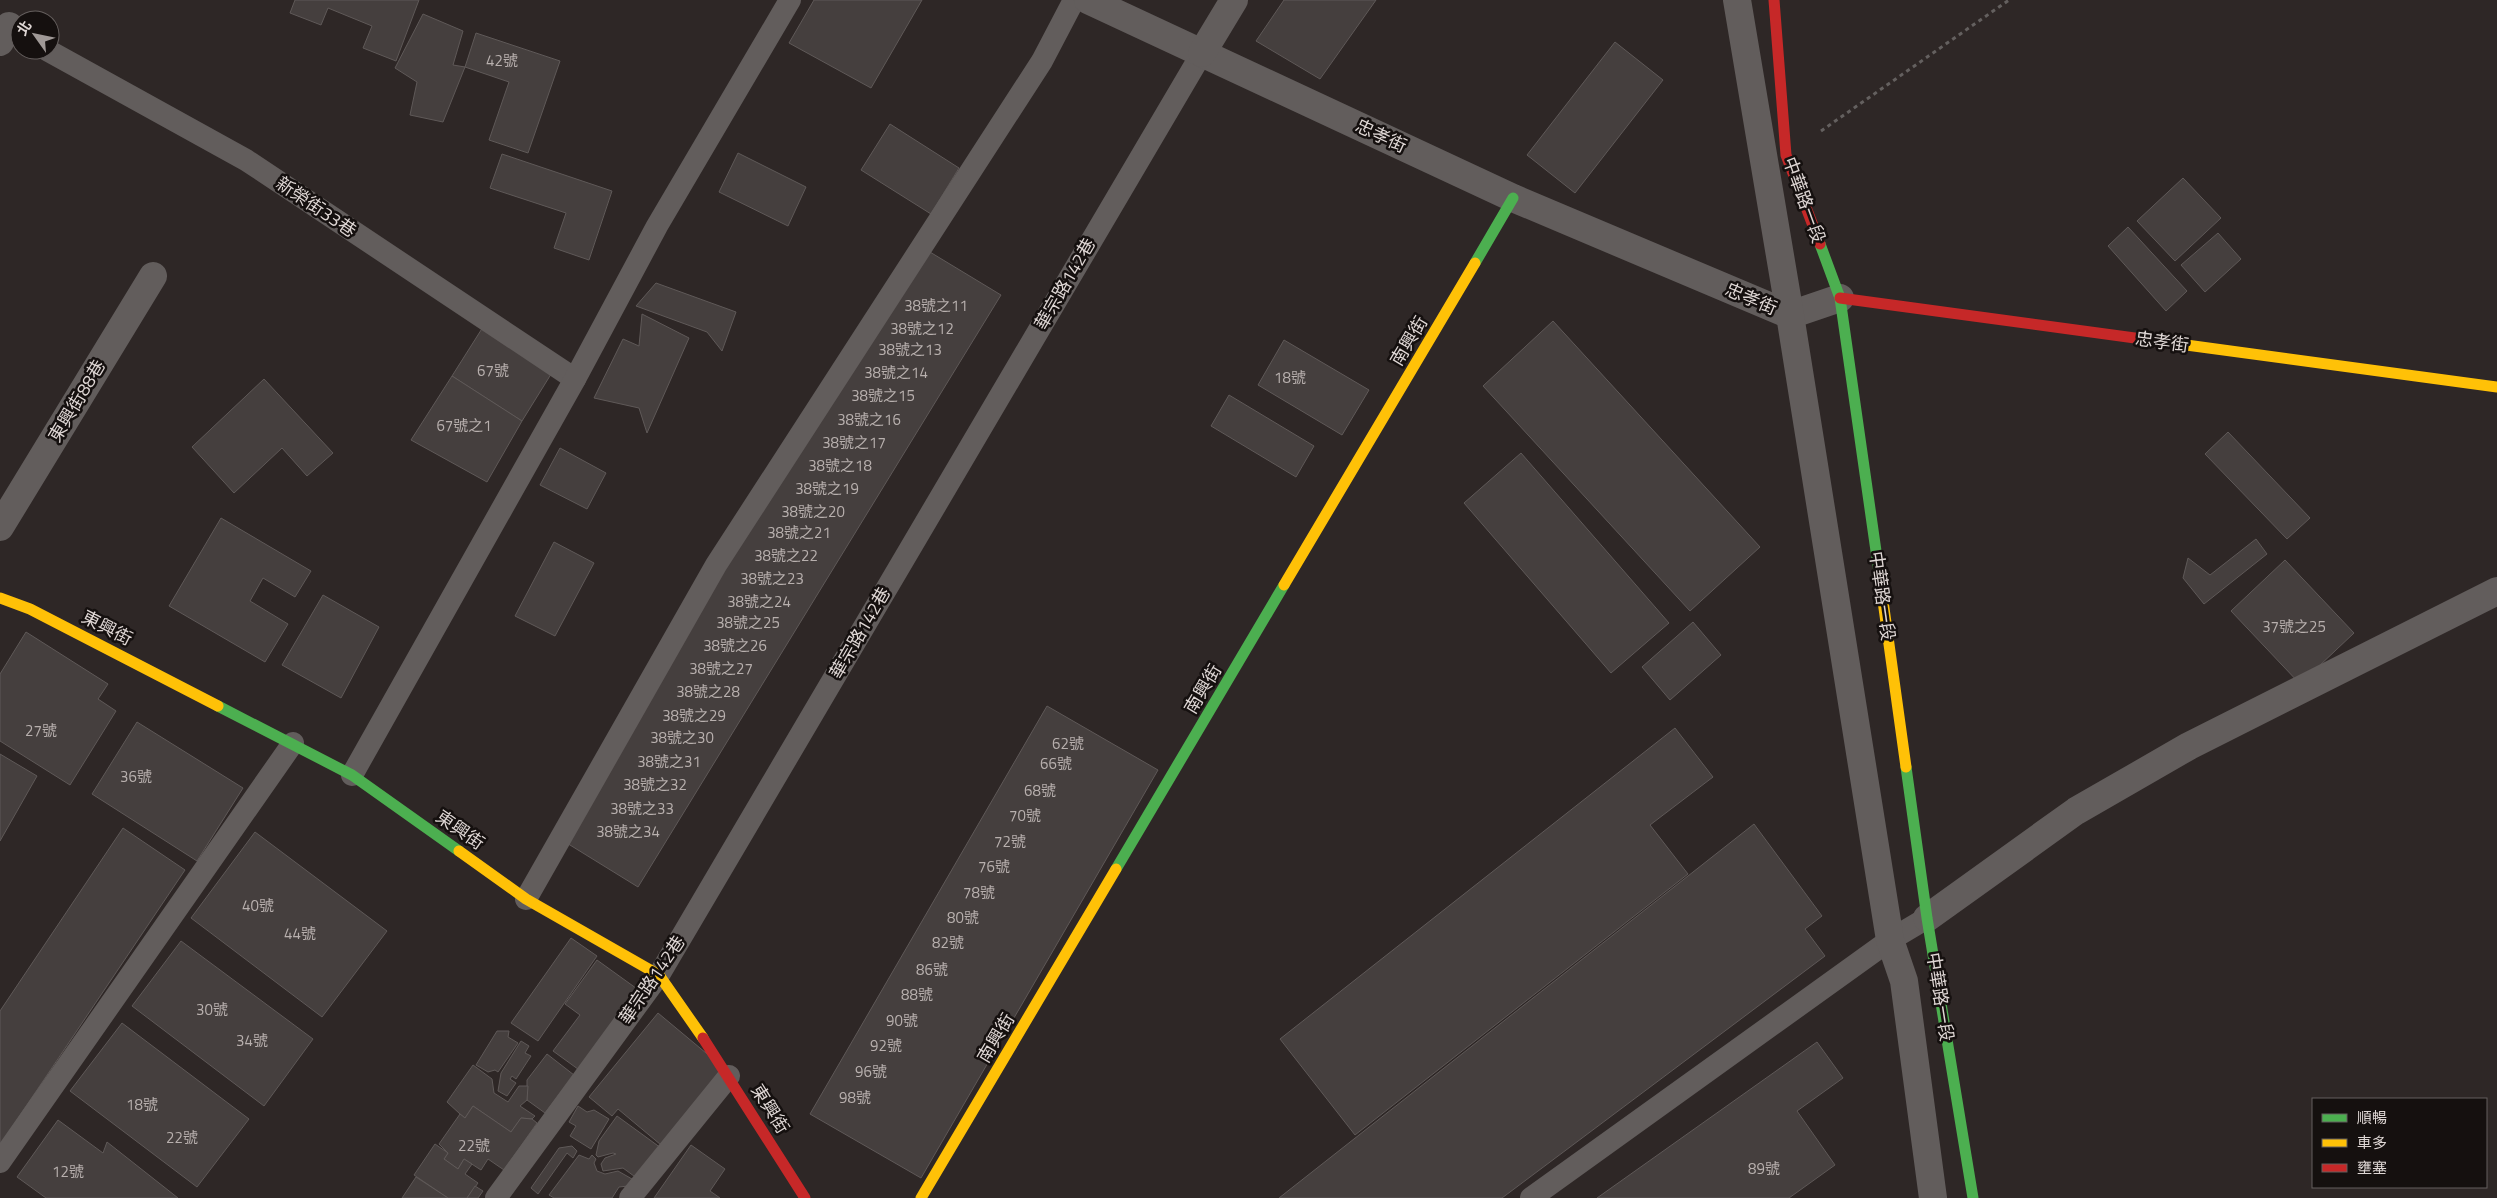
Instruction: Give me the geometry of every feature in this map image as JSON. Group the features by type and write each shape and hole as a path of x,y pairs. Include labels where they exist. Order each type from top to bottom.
{"street":[{"name":"忠孝街","path":"1088,0 1513,198 1790,315 1840,298 2497,387"},
{"path":"1202,52 1234,0"},
{"name":"中華路一段","path":"1737,0 1790,315 1890,940 1904,981 1933,1198"},
{"name":"中華路一段","path":"1774,0 1786,155 1840,298 1927,918 1973,1198"},
{"name":"南興街","path":"921,1198 1513,198"},
{"name":"東興街88巷","path":"0,527 153,276"},
{"path":"1927,918 2076,811 2189,746 2497,591"},
{"name":"東興街","path":"0,598 30,609 352,775 526,899 659,975 729,1076 805,1198"}],"lane":[{"path":"352,775 575,379 658,226 790,0"},
{"path":"526,899 716,565 1042,62 1074,0"},
{"name":"華宗路142巷","path":"496,1198 659,975 1202,52"},
{"name":"新榮街33巷","path":"60,57 246,160 575,379"},
{"path":"0,1162 293,743"},
{"path":"1531,1198 1890,940 1927,918"},
{"path":"630,1198 729,1076"}],"path":[{"path":"1786,155 2009,0"}],"building":[{"path":"295,0 419,0 396,61 363,48 372,26 328,8 321,25 290,13"},
{"path":"814,0 922,0 871,88 789,43"},
{"path":"1284,0 1376,0 1320,79 1256,41"},
{"path":"423,14 463,31 453,65 465,67 443,122 410,115 417,82 395,68"},
{"path":"476,33 560,61 528,153 489,140 509,82 465,67"},
{"path":"1615,42 1663,80 1575,193 1527,155"},
{"path":"890,124 959,168 931,214 861,170"},
{"path":"738,153 806,187 788,226 719,192"},
{"path":"502,154 612,191 589,260 554,248 566,213 490,188"},
{"path":"2183,178 2221,218 2175,261 2137,221"},
{"path":"2128,227 2187,291 2166,311 2108,246"},
{"path":"2218,233 2241,259 2205,292 2181,265"},
{"path":"920,246 1001,295 638,887 557,837"},
{"path":"656,283 736,312 722,351 707,332 636,306"},
{"path":"642,314 689,338 647,433 639,408 594,398 623,339 639,346"},
{"path":"1553,321 1760,547 1690,611 1483,386"},
{"path":"483,327 553,371 522,421 452,376"},
{"path":"1284,340 1369,390 1342,435 1258,385"},
{"path":"452,376 522,421 487,482 411,440"},
{"path":"264,379 333,453 307,476 282,448 234,493 192,447"},
{"path":"1229,395 1314,446 1296,477 1211,426"},
{"path":"2228,432 2310,518 2287,539 2205,454"},
{"path":"560,448 606,473 587,509 540,485"},
{"path":"1521,453 1669,623 1611,673 1464,503"},
{"path":"221,518 311,571 295,597 263,578 250,601 288,624 265,662 169,606"},
{"path":"2256,539 2267,554 2204,604 2183,578 2188,558 2210,575"},
{"path":"554,542 594,563 555,636 515,616"},
{"path":"2285,560 2354,633 2300,684 2231,611"},
{"path":"323,595 379,627 341,698 282,665"},
{"path":"1693,622 1721,655 1670,700 1642,667"},
{"path":"26,632 108,684 98,699 116,711 70,785 0,741 0,674"},
{"path":"1047,706 1158,770 921,1178 810,1114"},
{"path":"137,722 243,788 197,861 92,794"},
{"path":"1675,728 1713,777 1650,825 1688,874 1355,1135 1280,1039"},
{"path":"0,754 37,776 0,841"},
{"path":"1754,824 1822,916 1805,929 1825,956 1502,1198 1279,1198"},
{"path":"123,828 185,870 0,1145 0,1011"},
{"path":"255,832 387,931 322,1017 191,918"},
{"path":"571,938 597,956 538,1041 511,1023"},
{"path":"181,941 313,1039 264,1106 132,1006"},
{"path":"597,960 640,991 582,1072 553,1051 580,1015 565,1004"},
{"path":"658,1013 730,1073 667,1150 618,1109 612,1116 589,1097"},
{"path":"122,1023 249,1119 197,1187 70,1091"},
{"path":"497,1031 509,1031 508,1037 518,1043 498,1072 495,1070 488,1072 476,1065"},
{"path":"521,1041 529,1046 525,1053 531,1056 516,1079 512,1076 510,1079 516,1083 507,1096 498,1091 501,1073"},
{"path":"1817,1042 1843,1078 1797,1111 1835,1165 1789,1198 1597,1198"},
{"path":"547,1054 574,1075 545,1113 527,1100 527,1080"},
{"path":"473,1065 492,1079 494,1093 508,1102 519,1086 528,1086 527,1100 520,1106 535,1116 532,1119 521,1118 511,1132 473,1106 465,1118 460,1114 447,1102"},
{"path":"473,1106 511,1132 521,1118 532,1119 537,1123 504,1170 488,1159 481,1170 464,1159 458,1169 444,1159 448,1153 439,1144 460,1114 465,1118"},
{"path":"578,1106 587,1112 594,1110 609,1119 591,1149 570,1136 576,1126 569,1122"},
{"path":"617,1116 661,1148 638,1179 623,1168 603,1171 601,1164 605,1158 616,1154 598,1157 596,1155 599,1141"},
{"path":"58,1120 103,1153 107,1142 178,1198 46,1198 17,1177"},
{"path":"435,1144 448,1153 444,1159 458,1169 464,1159 472,1164 465,1174 478,1183 467,1198 448,1198 414,1175"},
{"path":"691,1145 725,1169 710,1191 720,1198 654,1198"},
{"path":"572,1146 577,1151 573,1158 567,1153 538,1194 531,1188 559,1148"},
{"path":"579,1155 589,1159 592,1155 596,1159 594,1163 597,1171 605,1174 618,1171 632,1179 628,1186 619,1187 612,1198 554,1198 549,1195"},
{"path":"416,1177 448,1198 402,1198"},
{"path":"475,1186 483,1191 478,1198 467,1198"}],"traffic: fast":[{"path":"1475,263 1513,198"},
{"path":"1820,244 1840,298 1879,572"},
{"path":"1116,869 1284,585"},
{"path":"218,706 352,775 459,851"},
{"path":"1906,767 1927,918 1973,1198"}],"traffic: slow":[{"path":"1284,585 1475,263"},
{"path":"2179,344 2497,387"},
{"path":"1879,572 1906,767"},
{"path":"0,598 30,609 218,706"},
{"path":"459,851 526,899 659,975 703,1038"},
{"path":"921,1198 1116,869"}],"traffic: jam":[{"path":"1774,0 1786,155 1820,244"},
{"path":"1840,298 2179,344"},
{"path":"703,1038 805,1198"}]}
